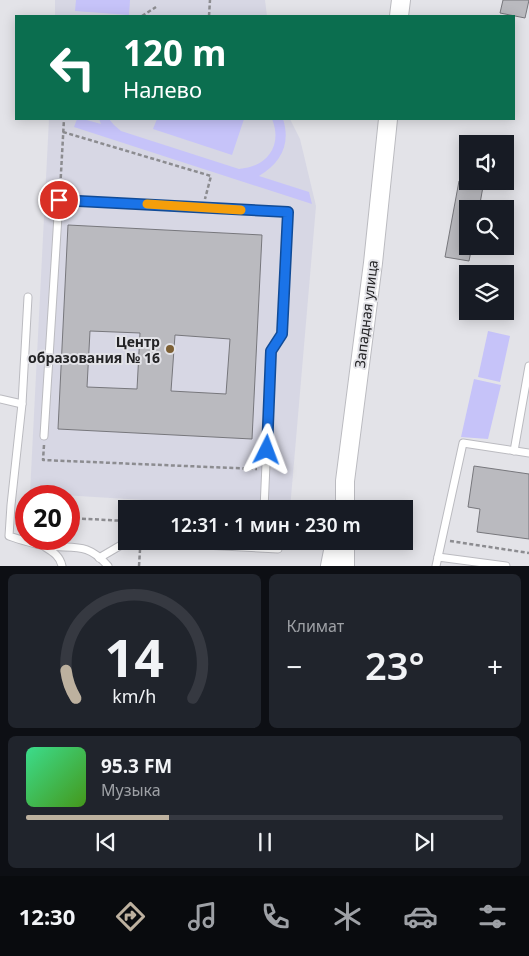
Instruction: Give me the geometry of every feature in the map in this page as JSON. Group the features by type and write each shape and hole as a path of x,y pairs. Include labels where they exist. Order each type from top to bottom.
{"street":[{"path":"399,15 401,0"},
{"name":"Западная улица","path":"345,500 345,481 373,263 388,120"},
{"path":"342,500 345,481"},
{"path":"330,566 333,550"},
{"path":"345,550 345,566"}],"lane":[{"path":"44,436 59,200 288,212 282,334 271,351 264,500"},
{"path":"15,538 9,536 22,404 28,297"},
{"path":"514,451 529,366"},
{"path":"0,399 22,404"},
{"path":"436,566 463,443 529,453"},
{"path":"99,558 118,547"},
{"path":"80,548 93,552 108,566"},
{"path":"50,550 57,555 62,566"},
{"path":"438,557 506,566"}],"path":[{"path":"209,15 210,0"},
{"path":"144,15 156,8"},
{"path":"59,200 64,120"},
{"path":"63,132 211,176 202,207"},
{"path":"44,436 43,460 266,469"},
{"path":"80,519 118,521"},
{"path":"442,540 529,553"},
{"path":"139,566 140,550"}],"shaded area":[{"path":"55,0 265,0 267,15 55,15"},
{"path":"76,0 130,0 129,15 75,11"},
{"name":"Центр образования № 16","path":"49,120 290,120 300,139 316,206 291,500 144,500 80,496 80,485 30,485"},
{"path":"77,120 87,120 101,124 99,120 110,120 121,131 239,169 258,164 265,159 274,146 275,129 272,120 283,120 286,137 282,152 273,165 259,176 309,192 312,204 74,127"},
{"path":"157,120 244,120 232,155 153,129"},
{"path":"488,331 510,336 500,382 478,377"},
{"path":"474,379 501,385 488,439 461,437"}],"building":[{"path":"503,0 529,0 525,18 500,13"},
{"path":"459,181 459,190 482,190 481,200 459,200 459,255 470,255 469,261 445,257"},
{"path":"68,225 262,235 252,439 58,429","holes":["90,331 140,333 137,389 87,387","175,335 230,339 226,394 171,391"]},
{"path":"474,466 529,474 529,539 477,532 480,509 468,507"}],"slow traffic":[{"path":"147,204 241,210"}],"place":[{"name":"Центр образования № 16","path":"170,349"}],"route":[{"path":"59,200 288,212 282,334 271,351 267,450"}]}
